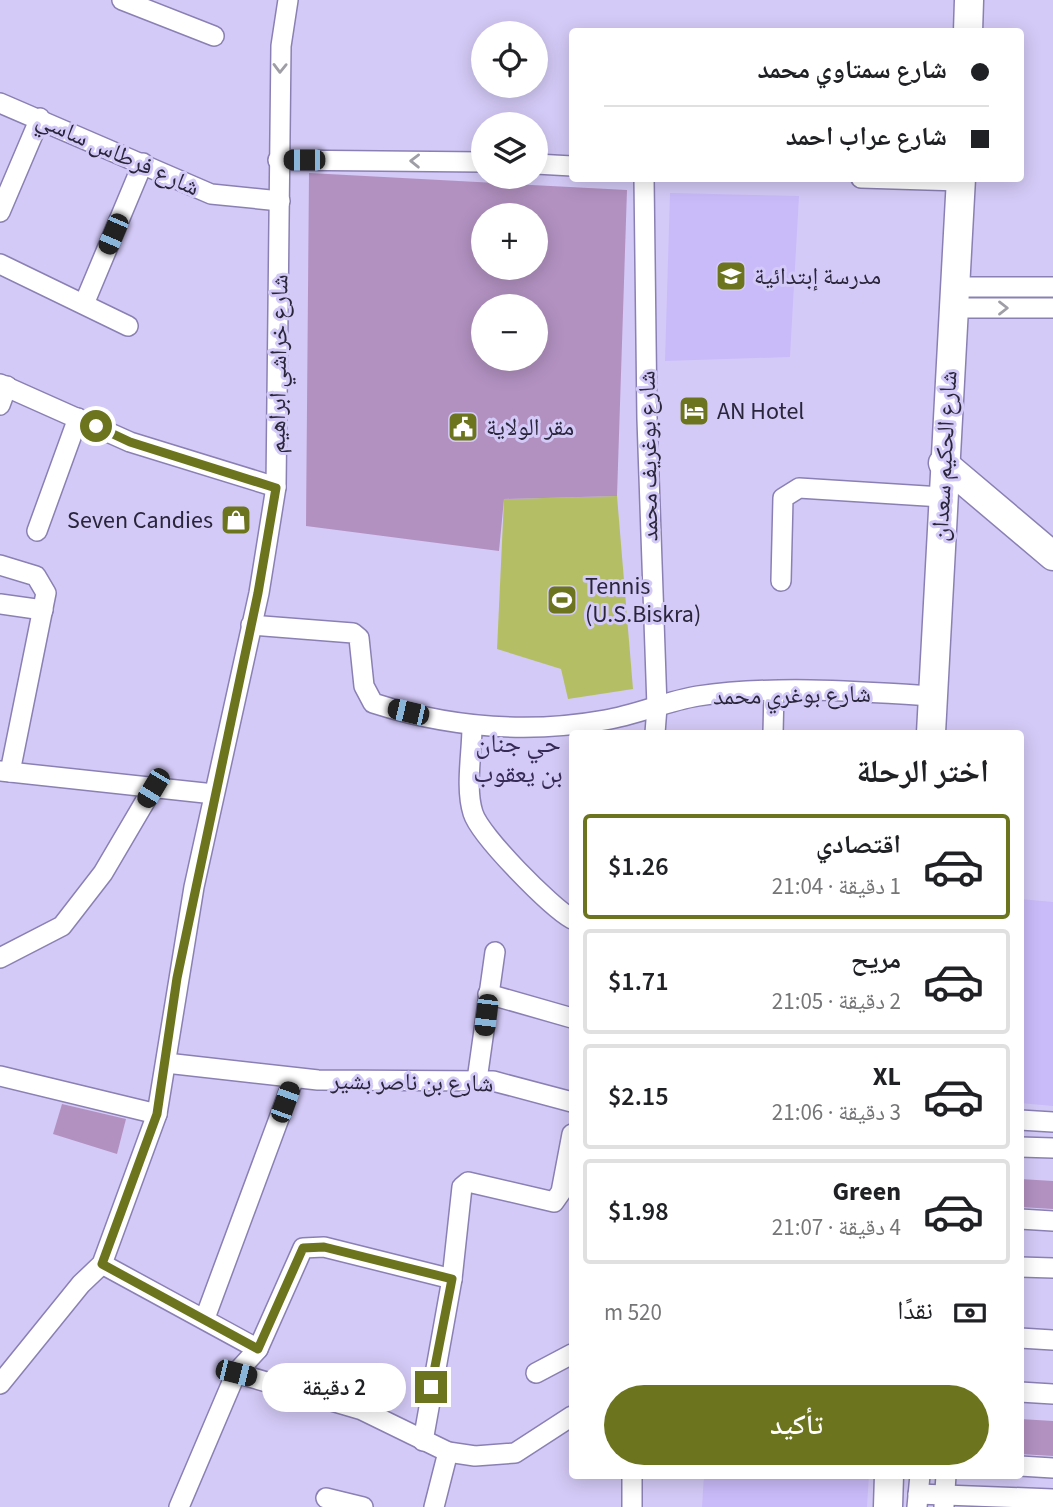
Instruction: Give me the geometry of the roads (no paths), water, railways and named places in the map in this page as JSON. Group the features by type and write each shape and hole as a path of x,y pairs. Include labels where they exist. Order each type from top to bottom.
{"street":[{"path":"122,0 214,36"},
{"name":"شارع خراشي ابراهيم","path":"0,1384 81,1284 102,1264 157,1114 177,978 251,625 276,488 280,201 278,160 281,46 288,0"},
{"path":"968,28 969,0"},
{"name":"شارع فرطاس ساسي","path":"0,103 211,194 280,201"},
{"path":"0,212 40,118"},
{"path":"278,160 471,162"},
{"path":"84,304 143,163"},
{"path":"548,165 569,166"},
{"name":"شارع بوغريف محمد","path":"644,182 647,419 657,707 655,730"},
{"name":"شارع الحكيم سعدان","path":"930,730 960,182"},
{"path":"0,264 128,326"},
{"path":"953,298 1053,287"},
{"path":"953,298 1053,308"},
{"path":"2,392 78,418 130,442 276,488"},
{"path":"37,531 78,418"},
{"path":"943,463 1053,556"},
{"path":"781,581 783,498 790,491 799,488 942,497"},
{"path":"0,565 29,572 41,580 46,593 5,771 214,794"},
{"path":"0,604 43,610"},
{"name":"شارع بوغري محمد","path":"251,625 353,633 359,638 364,687 373,703 472,727 571,724 606,720 695,697 775,691 933,696"},
{"path":"773,730 775,691"},
{"path":"472,727 471,798 475,817 512,862 569,916"},
{"path":"0,958 62,926 103,873 153,788"},
{"path":"477,1080 495,952"},
{"path":"488,994 569,1017"},
{"name":"شارع بن ناصر بشير","path":"166,1063 294,1078 477,1080 530,1089 569,1101"},
{"path":"0,1076 157,1114"},
{"path":"205,1318 294,1078"},
{"path":"1024,1120 1053,1122"},
{"path":"1024,1147 1053,1148"},
{"path":"423,1441 452,1279 465,1184 493,1187 554,1202 561,1192 569,1150"},
{"path":"1024,1220 1053,1221"},
{"path":"178,1507 236,1373 258,1349 303,1248 324,1247 452,1279"},
{"path":"102,1264 258,1349"},
{"path":"1024,1267 1053,1268"},
{"path":"1024,1338 1053,1340"},
{"path":"536,1373 569,1356"},
{"path":"236,1373 362,1410 448,1452 497,1457 515,1453 569,1418"},
{"path":"1024,1392 1053,1394"},
{"path":"434,1507 448,1452"},
{"path":"1032,1497 1036,1467"},
{"path":"632,1479 632,1507"},
{"path":"888,1507 889,1479"},
{"path":"918,1492 1053,1499"},
{"path":"335,1502 363,1507"}],"place":[{"name":"مدرسة إبتدائية","path":"731,276"},
{"name":"AN Hotel","path":"694,411"},
{"name":"مقر الولاية","path":"463,427"},
{"name":"Seven Candies","path":"236,520"},
{"name":"Tennis (U.S.Biskra)","path":"562,600"}],"district":[{"name":"حي جنان بن يعقوب","path":"518,758"}]}
